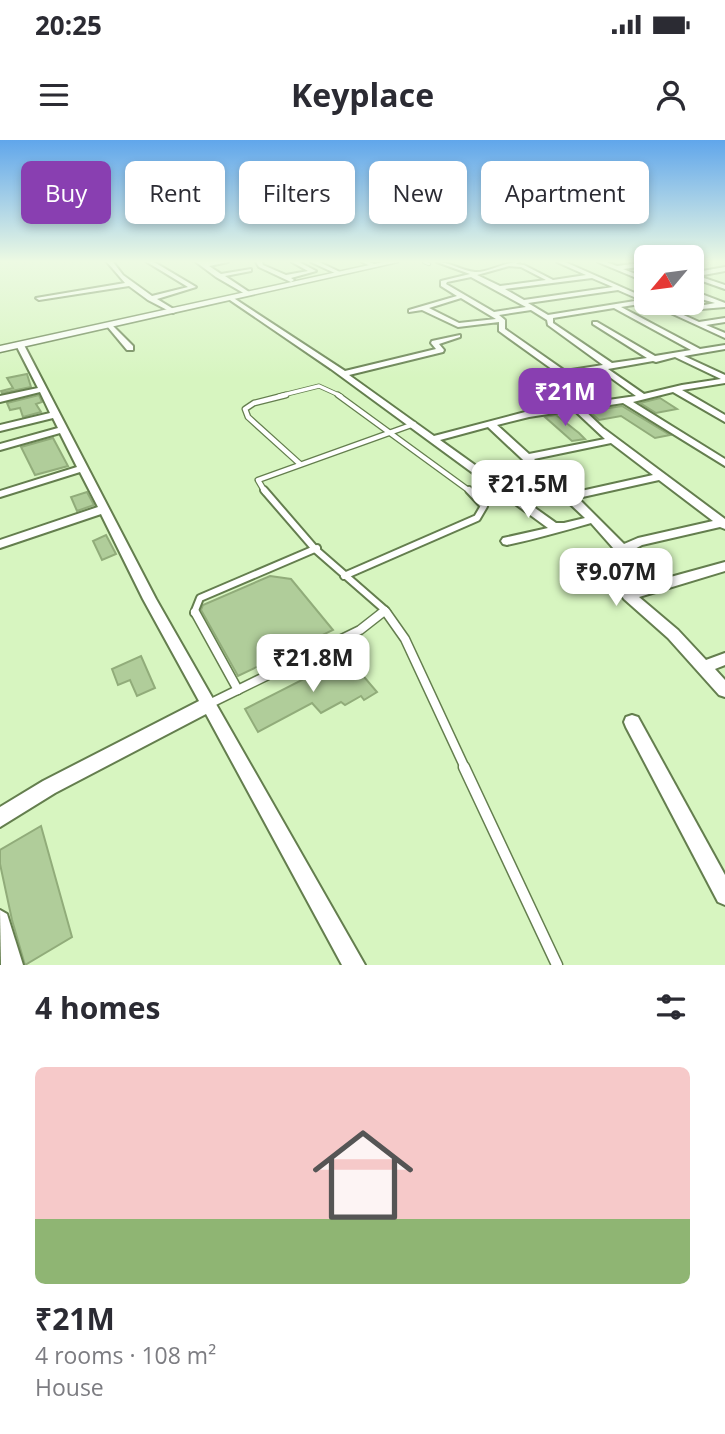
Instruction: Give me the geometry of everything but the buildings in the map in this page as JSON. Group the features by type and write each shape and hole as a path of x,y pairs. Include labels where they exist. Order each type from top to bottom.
{"street":[{"path":"153,300 173,311"},
{"path":"1,347 219,300"},
{"path":"234,300 559,527"},
{"path":"411,311 446,300"},
{"path":"470,300 502,320"},
{"path":"523,302 533,300"},
{"path":"523,302 547,317 550,324 643,397"},
{"path":"547,317 634,303"},
{"path":"704,307 724,304"},
{"path":"615,306 700,352"},
{"path":"422,307 458,325 502,320"},
{"path":"493,314 534,308"},
{"path":"678,315 725,336"},
{"path":"502,320 501,330 564,374"},
{"path":"698,324 725,320"},
{"path":"595,323 656,360"},
{"path":"109,326 130,348"},
{"path":"342,374 440,350 436,342 458,336"},
{"path":"20,345 209,704 354,965"},
{"path":"564,408 531,383 564,374 725,347"},
{"path":"678,356 725,380"},
{"path":"432,439 564,408 643,397 725,380"},
{"path":"0,399 43,389"},
{"path":"675,389 725,419"},
{"path":"624,400 725,463"},
{"path":"576,407 613,440 724,524"},
{"path":"0,428 56,414"},
{"path":"490,424 593,519 644,570 652,585"},
{"path":"0,447 63,429"},
{"path":"528,457 613,440"},
{"path":"0,494 83,468"},
{"path":"570,497 663,477"},
{"path":"0,544 104,509"},
{"path":"507,541 547,533 559,527 593,519"},
{"path":"623,551 638,542 724,524"},
{"path":"725,566 682,580 652,585 629,596 673,634 725,690"},
{"path":"704,667 725,659"},
{"path":"0,817 49,787 209,704"},
{"path":"632,722 725,895"},
{"path":"0,921 12,965"}],"lane":[{"path":"300,464 248,417 245,410 254,403 319,386 332,390 474,494 484,506 477,518 344,576"},
{"path":"414,424 258,480 260,488 281,514 366,598 385,610 405,639 557,965"},
{"path":"238,690 194,613 200,598 317,548"},
{"path":"209,704 360,630 385,610"}]}
